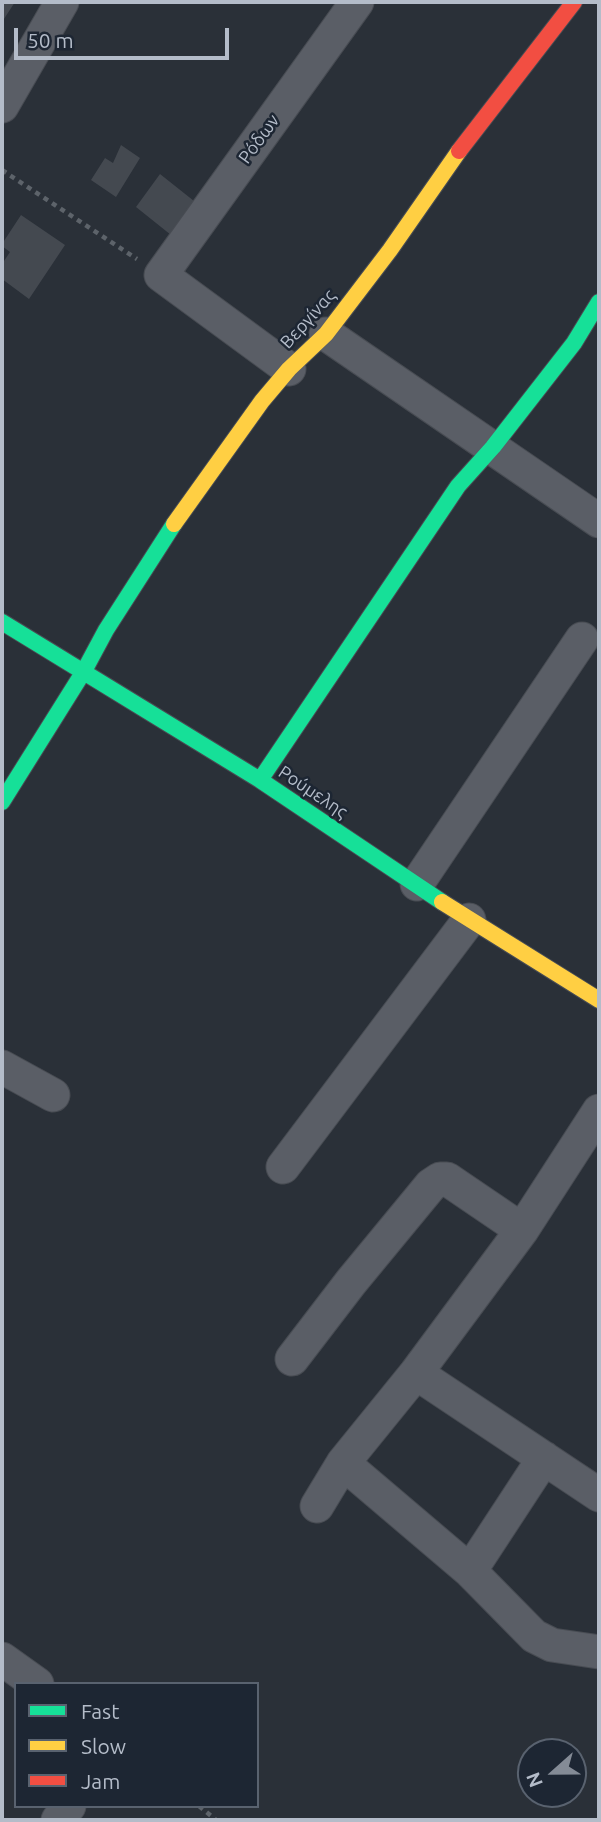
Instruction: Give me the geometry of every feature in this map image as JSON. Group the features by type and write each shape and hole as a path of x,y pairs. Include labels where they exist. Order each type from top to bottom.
{"street":[{"path":"2,106 62,2"},
{"name":"Ρόδων","path":"161,275 356,2"},
{"name":"Βεργίνας","path":"2,802 84,671 106,630 177,520 262,401 289,369 326,334 390,250 455,157 574,2"},
{"path":"161,275 289,369"},
{"path":"260,780 458,486 493,447 574,343 599,302"},
{"path":"326,334 599,521"},
{"name":"Ρούμελης","path":"3,625 84,671 260,780 469,920 599,1000"},
{"path":"417,884 582,639"},
{"path":"283,1167 469,920"},
{"path":"2,1067 53,1095"},
{"path":"317,1506 343,1463 416,1373 523,1230 599,1111"},
{"path":"292,1359 359,1272 431,1185 440,1179 447,1179 523,1230"},
{"path":"416,1373 599,1495"},
{"path":"470,1571 544,1458"},
{"path":"343,1463 470,1571 534,1636 552,1645 599,1652"},
{"path":"2,1659 34,1682"}],"path":[{"path":"2,170 161,275"},
{"path":"201,1808 216,1820"}],"building":[{"path":"2,2 15,2 2,22"},
{"path":"121,145 140,158 116,197 91,180 105,158 113,163"},
{"path":"160,174 194,201 171,235 136,207"},
{"path":"21,215 65,245 29,299 2,279 2,264 10,252 2,244"}],"traffic: fast":[{"path":"260,780 458,486 493,447 574,343 599,302"},
{"path":"2,802 174,524"},
{"path":"2,622 260,780 442,902"}],"traffic: slow":[{"path":"174,524 262,401 289,369 326,334 390,250 459,151"},
{"path":"442,902 599,1000"}],"traffic: jam":[{"path":"459,151 574,2"}]}
